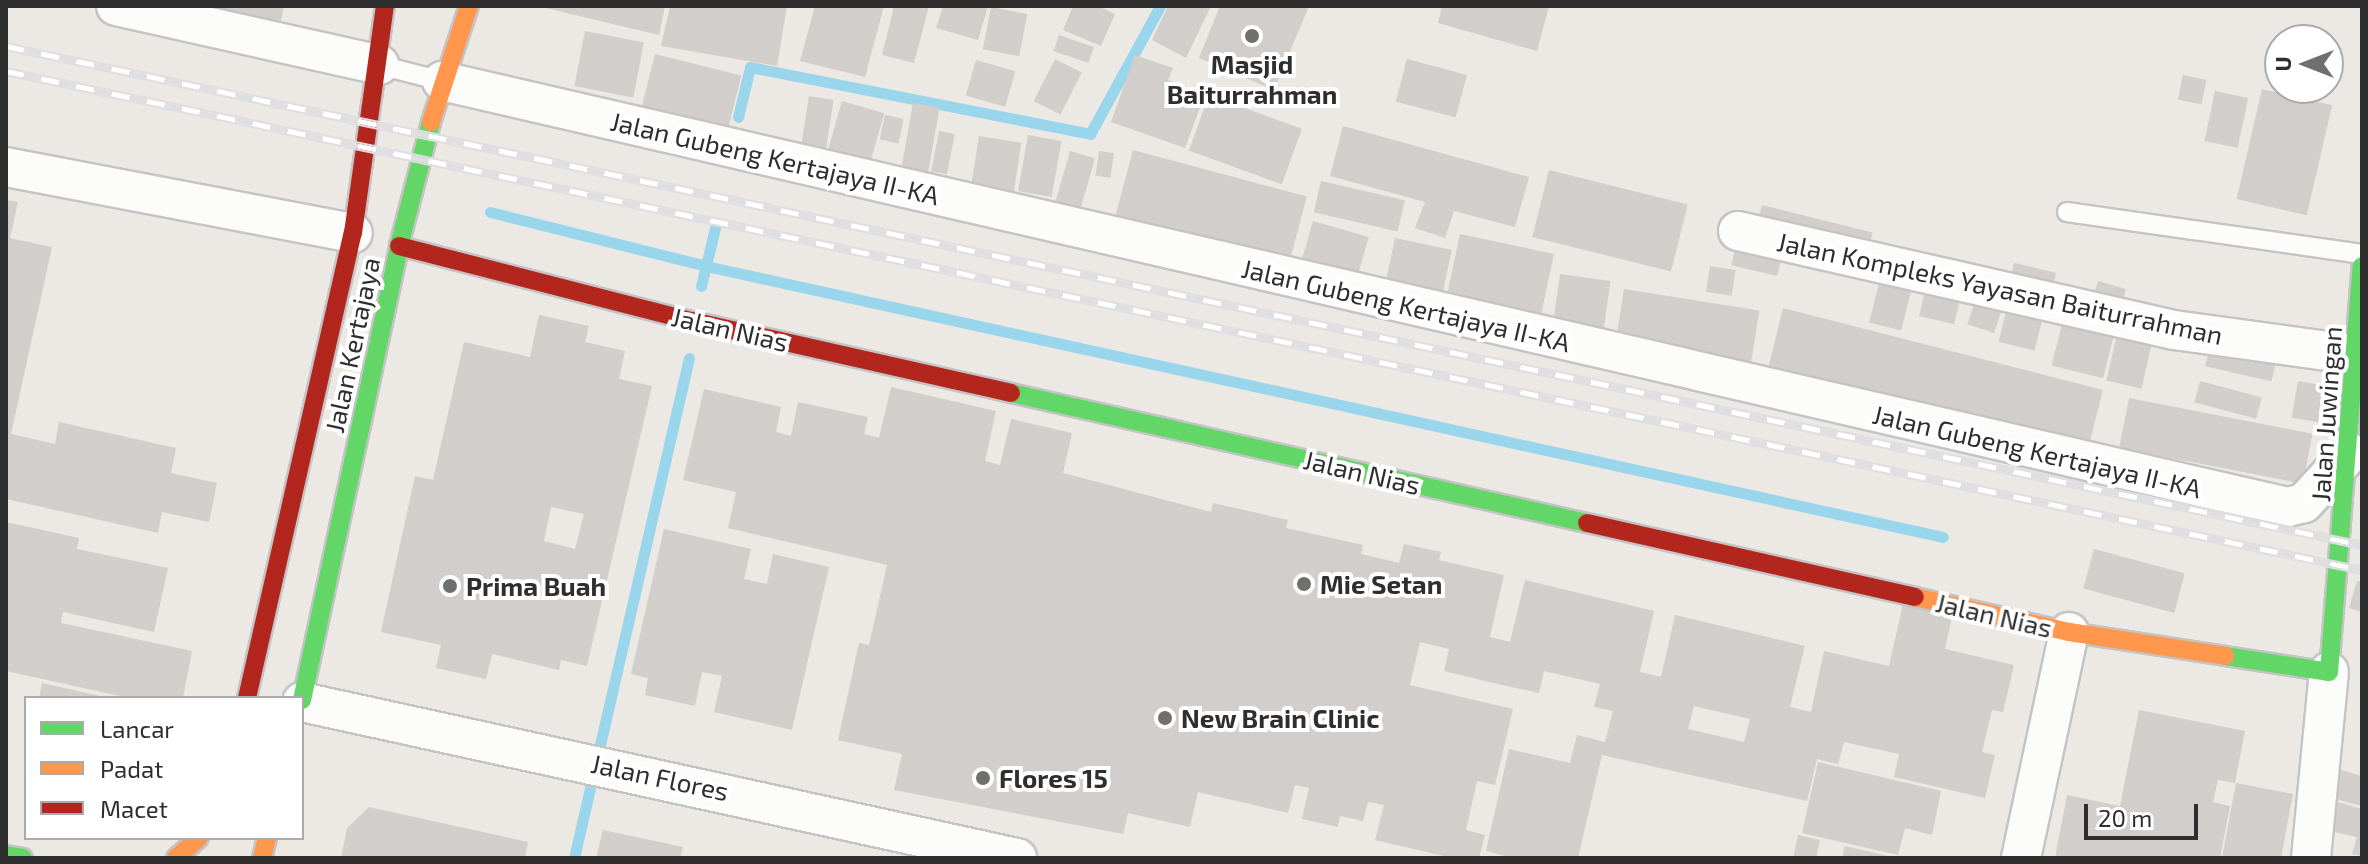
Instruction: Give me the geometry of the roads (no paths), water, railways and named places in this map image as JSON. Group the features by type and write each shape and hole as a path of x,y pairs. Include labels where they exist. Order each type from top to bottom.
{"main road":[{"name":"Jalan Kertajaya","path":"247,696 353,233 385,6"},
{"name":"Jalan Kertajaya","path":"303,696 399,246 442,81 469,6"},
{"name":"Jalan Nias","path":"399,246 692,321 2069,632 2329,672"},
{"name":"Jalan Juwingan","path":"2329,672 2340,565 2354,520 2350,453 2362,266"},
{"path":"176,858 197,840"},
{"path":"6,855 23,858"}],"street":[{"path":"116,6 379,65"},
{"name":"Jalan Gubeng Kertajaya II-KA","path":"442,81 2287,507 2304,503 2350,453"},
{"path":"6,167 353,233"},
{"name":"Jalan Kompleks Yayasan Baiturrahman","path":"1738,231 2174,330 2357,355"},
{"path":"2021,858 2069,632"},
{"path":"2313,858 2329,672"},
{"name":"Jalan Flores","path":"304,701 617,767 891,843 1017,858"}],"lane":[{"path":"379,65 442,81"},
{"path":"2067,212 2362,254"}],"waterway":[{"path":"738,117 750,67 1090,134 1160,6"},
{"path":"490,212 706,266 1943,537"},
{"path":"701,286 715,228"},
{"path":"574,858 689,358"}],"railway":[{"path":"6,46 2362,545"},
{"path":"6,71 2362,570"}],"place":[{"name":"Masjid Baiturrahman","path":"1252,36"},
{"name":"Mie Setan","path":"1304,584"},
{"name":"Prima Buah","path":"450,586"},
{"name":"New Brain Clinic","path":"1165,718"},
{"name":"Flores 15","path":"983,778"}]}
